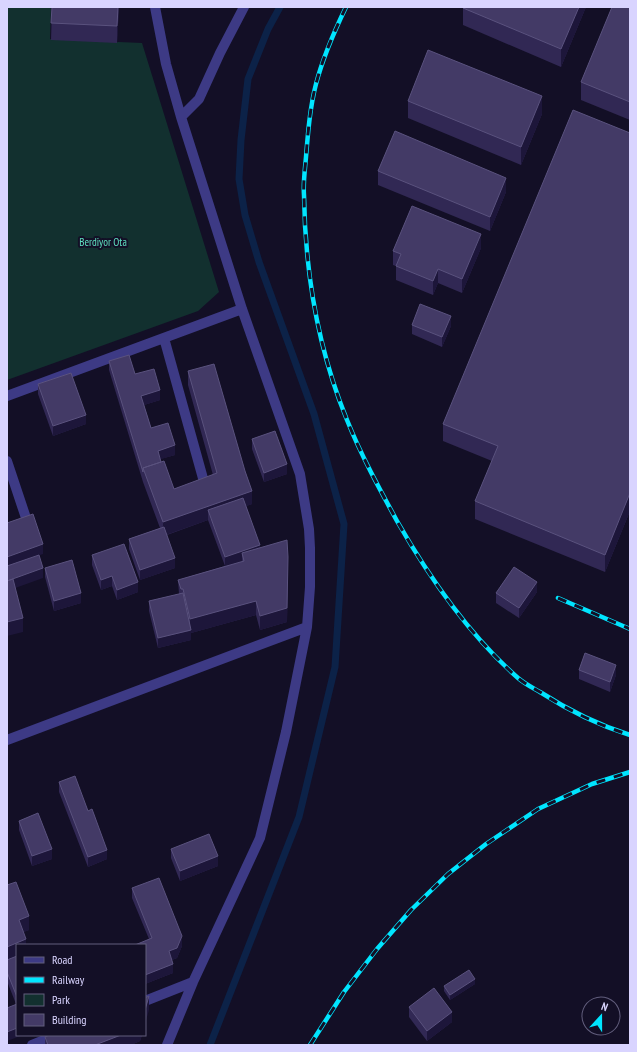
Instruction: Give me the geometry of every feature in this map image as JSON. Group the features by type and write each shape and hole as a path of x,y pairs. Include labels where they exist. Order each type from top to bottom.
{"street":[{"path":"155,7 166,64 181,116 242,309 300,474 309,529 310,548 310,587 307,627 286,732 260,838 192,982 168,1045"},
{"path":"181,116 199,99 220,53 244,7"},
{"path":"7,396 242,309"},
{"path":"164,338 204,482"},
{"path":"7,461 27,521"},
{"path":"7,740 307,627"},
{"path":"146,1001 192,982"},
{"path":"32,1045 55,1036"}],"green space":[{"name":"Berdiyor Ota","path":"7,7 51,7 50,39 142,43 219,292 198,311 7,380"}],"building":[{"path":"52,7 118,7 117,26 51,23"},
{"path":"463,7 579,7 561,49"},
{"path":"612,7 630,7 630,102 581,82"},
{"path":"428,50 542,96 521,147 408,101"},
{"path":"573,110 630,133 630,493 605,555 475,501 498,446 443,424"},
{"path":"395,131 506,178 490,217 378,171"},
{"path":"412,206 481,234 462,279 438,269 433,281 396,266 401,254 393,251"},
{"path":"420,304 451,316 442,337 412,325"},
{"path":"129,355 135,374 154,369 160,390 141,396 151,428 168,423 175,445 158,451 161,462 143,468 143,472 109,361"},
{"path":"214,364 252,491 163,522 143,468 164,461 174,489 217,473 188,371"},
{"path":"71,373 86,415 53,426 38,384"},
{"path":"275,431 287,464 264,473 252,439"},
{"path":"243,498 260,545 225,557 208,510"},
{"path":"33,514 43,544 7,557 7,523"},
{"path":"164,527 175,558 140,570 129,539"},
{"path":"287,540 287,608 260,616 256,601 190,619 183,589 181,589 178,580 244,561 242,553"},
{"path":"124,544 138,582 117,590 112,576 101,580 92,555"},
{"path":"39,555 43,568 7,581 7,566"},
{"path":"72,560 81,593 54,601 45,568"},
{"path":"514,567 537,582 519,608 496,593"},
{"path":"13,579 23,618 7,622 7,581"},
{"path":"183,593 191,630 158,638 149,601"},
{"path":"585,653 616,665 610,682 579,670"},
{"path":"75,776 88,811 92,809 107,850 88,857 59,782"},
{"path":"38,813 52,849 32,856 19,821"},
{"path":"209,834 218,856 180,871 171,849"},
{"path":"159,878 182,936 177,948 169,951 173,964 146,975 146,944 137,944 152,938 132,888"},
{"path":"16,882 29,916 19,920 26,939 7,947 7,885"},
{"path":"16,956 16,994 7,972 7,960"},
{"path":"469,970 475,979 450,995 444,986"},
{"path":"434,988 452,1012 427,1031 409,1007"},
{"path":"149,996 146,1006 146,998"},
{"path":"16,1004 16,1028 7,1032 7,1008"},
{"path":"118,1036 95,1045 48,1045 45,1037"}],"waterway":[{"path":"210,1045 299,817 335,667 344,524 314,414 259,262 245,215 239,179 241,140 248,79 268,29 280,7"}],"railway":[{"path":"346,7 325,54 314,93 308,129 304,190 307,252 315,309 328,366 347,420 370,471 409,542 436,584 483,643 500,661 526,684 561,705 606,727 630,735"},
{"path":"558,598 630,629"},
{"path":"310,1045 344,992 377,949 411,910 448,874 486,844 538,809 592,784 630,772"}]}
